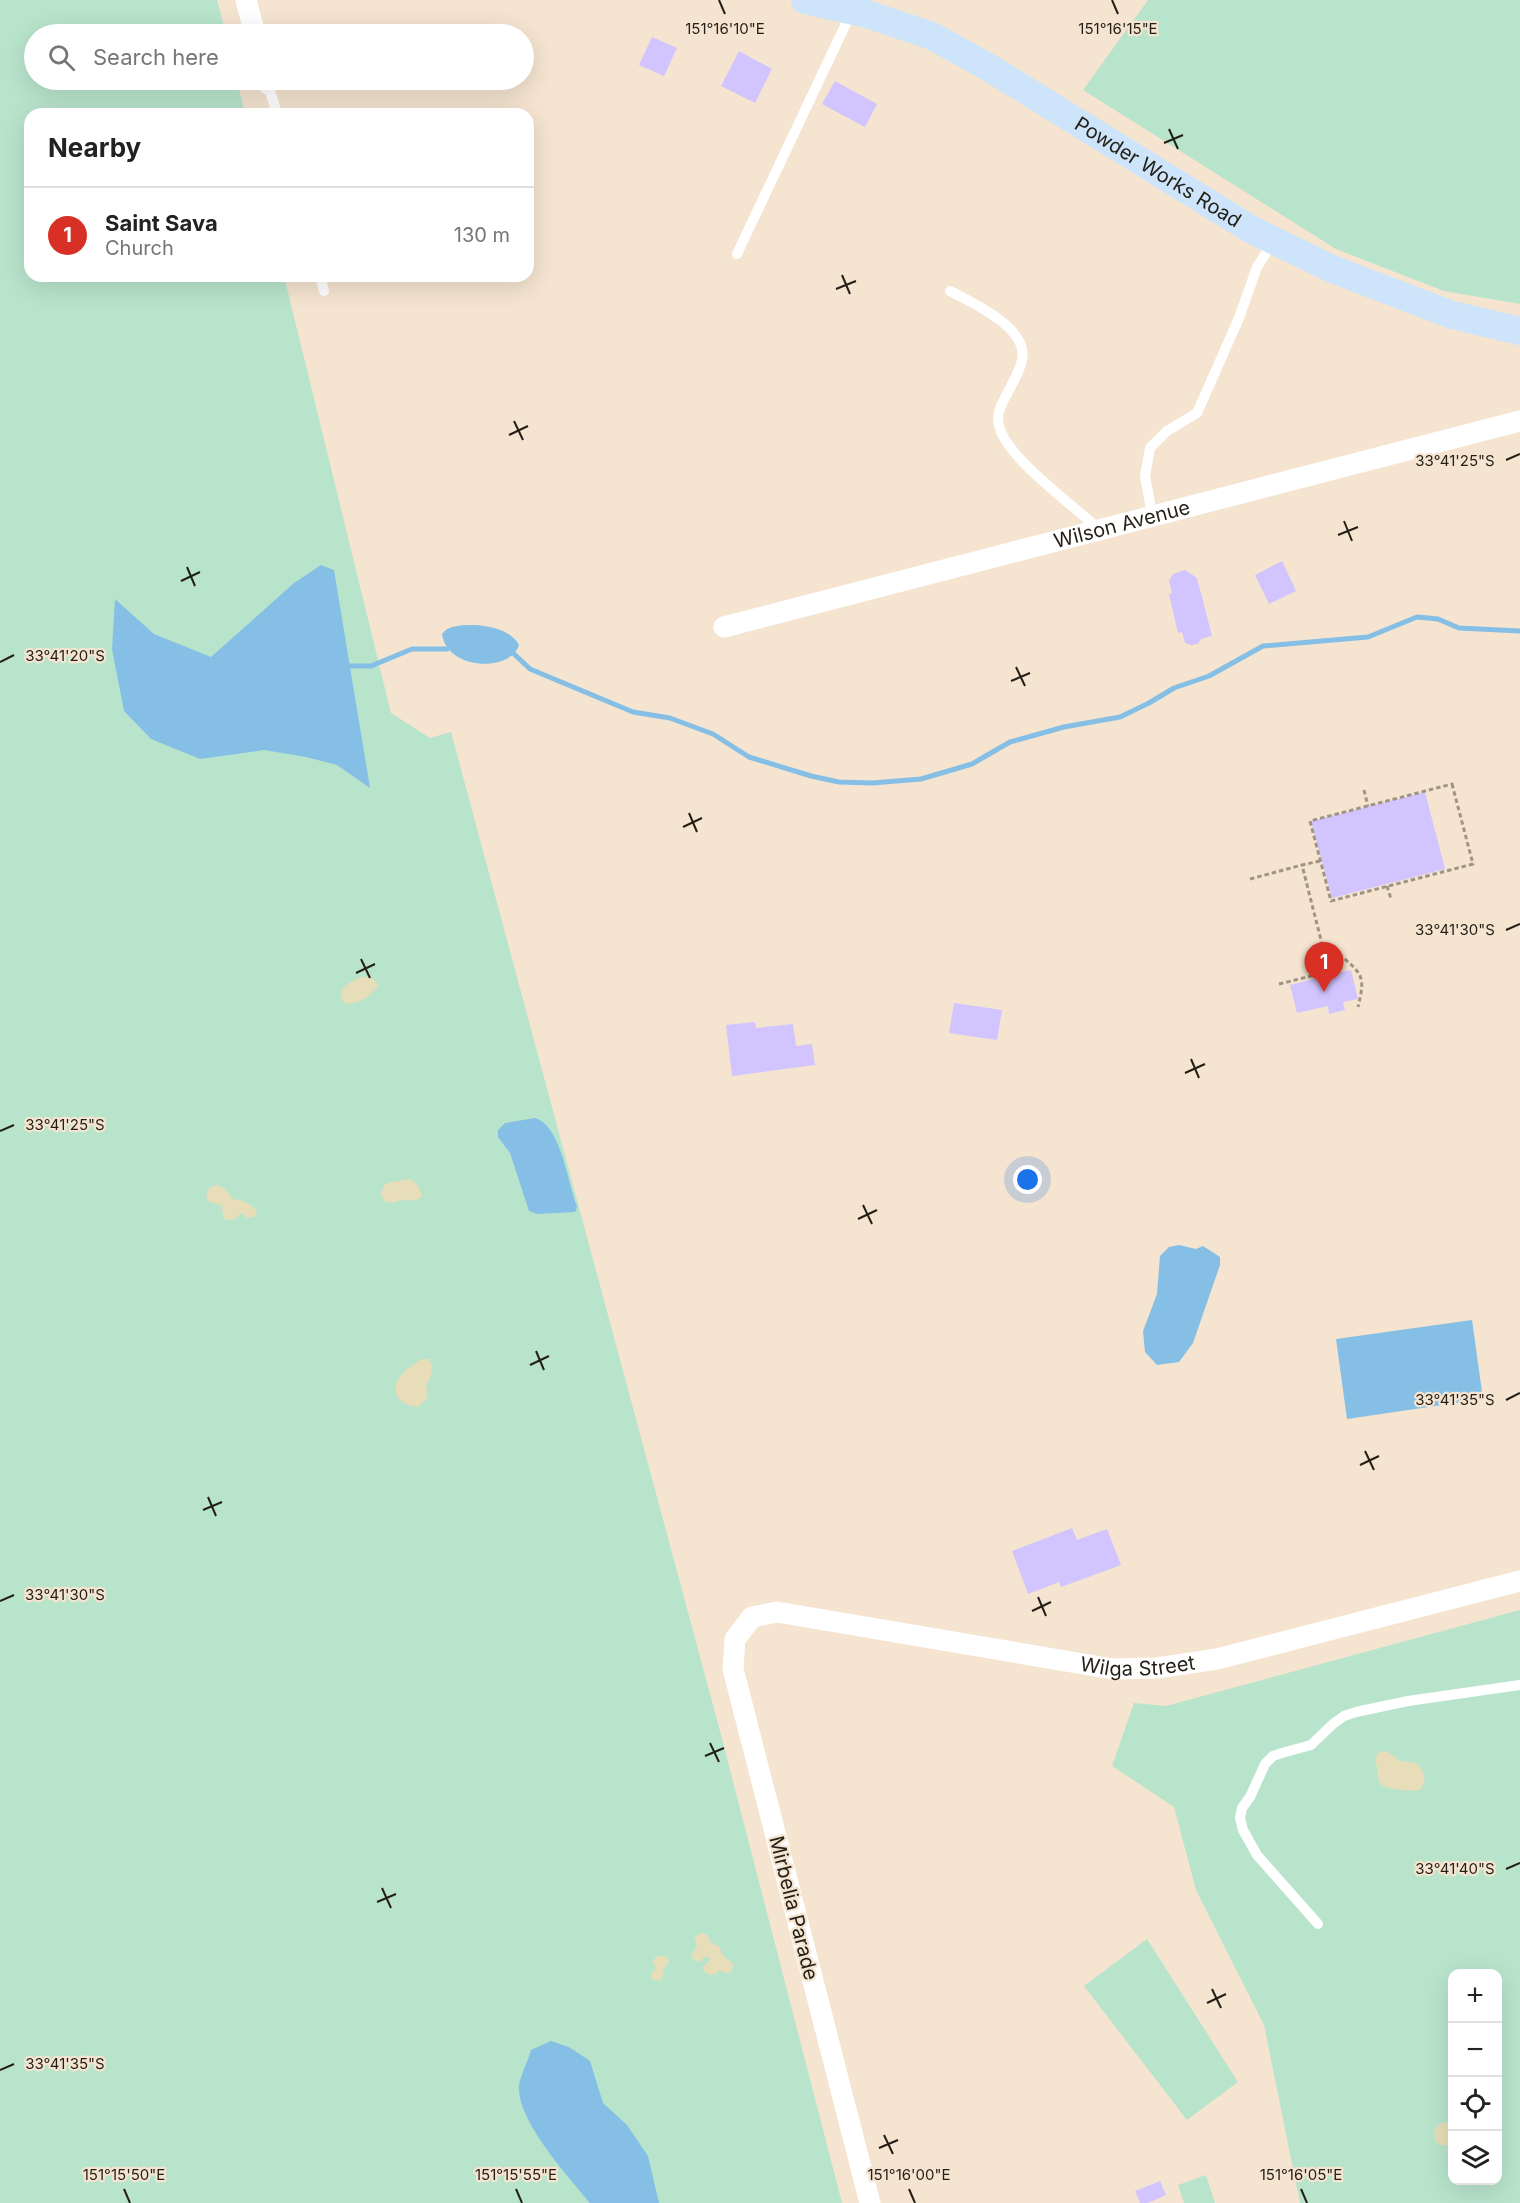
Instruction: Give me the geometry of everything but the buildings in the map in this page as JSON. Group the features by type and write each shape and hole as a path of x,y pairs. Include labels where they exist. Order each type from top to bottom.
{"main road":[{"name":"Powder Works Road","path":"805,0 852,10 932,36 988,67 1252,230 1332,269 1452,315 1520,331"}],"street":[{"path":"246,0 252,24"},
{"name":"Wilson Avenue","path":"724,627 1520,421"},
{"name":"Wilga Street","path":"752,1617 777,1612 1113,1670 1157,1668 1217,1659 1520,1581"},
{"name":"Mirbelia Parade","path":"752,1617 735,1639 733,1669 870,2203"}],"lane":[{"path":"737,254 852,10"},
{"path":"270,90 275,108"},
{"path":"1149,518 1151,509 1145,476 1149,448 1167,431 1197,413 1239,318 1257,267 1274,241"},
{"path":"322,282 324,291"},
{"path":"950,291 1006,324 1018,340 1023,358 998,411 1000,429 1014,451 1031,471 1101,531"},
{"path":"1318,1924 1257,1855 1243,1830 1240,1818 1242,1808 1250,1797 1265,1764 1273,1756 1282,1752 1311,1745 1333,1724 1344,1716 1356,1712 1408,1701 1520,1685"}],"path":[{"path":"1452,784 1473,864 1331,901 1310,821 1368,806 1452,784"},
{"path":"1364,790 1368,806"},
{"path":"1250,879 1320,860"},
{"path":"1302,865 1325,956"},
{"path":"1387,886 1390,899"},
{"path":"1279,984 1315,975 1311,960 1338,953 1361,976 1364,985 1358,1006"}],"green space":[{"path":"0,0 217,0 223,24 24,24 24,90 239,90 244,108 24,108 24,282 285,282 391,713 430,738 451,732 720,1731 842,2203 0,2203"},
{"path":"1148,0 1520,0 1520,304 1444,291 1336,249 1083,90"},
{"path":"1520,1610 1520,2203 1300,2203 1264,2025 1196,1890 1174,1807 1112,1766 1134,1703 1166,1706"},
{"path":"1147,1939 1238,2082 1187,2120 1084,1986"},
{"path":"1206,2175 1215,2203 1184,2203 1178,2185"}],"sand":[{"path":"361,977 372,979 378,987 359,1002 345,1003 341,993 347,984"},
{"path":"408,1179 418,1185 421,1197 414,1201 403,1200 391,1203 384,1201 381,1194 384,1185"},
{"path":"217,1185 225,1189 233,1199 252,1206 257,1212 256,1216 247,1218 241,1213 234,1220 224,1219 221,1205 209,1202 206,1196 209,1188"},
{"path":"422,1359 429,1359 432,1369 426,1385 428,1397 418,1407 402,1402 395,1390 404,1372"},
{"path":"1386,1751 1401,1761 1416,1763 1421,1768 1425,1779 1421,1789 1402,1790 1382,1785 1375,1759 1379,1752"},
{"path":"701,1933 707,1935 711,1943 719,1946 722,1954 733,1964 731,1972 725,1973 719,1970 716,1974 709,1975 703,1967 709,1961 709,1957 704,1957 700,1962 695,1961 691,1955 697,1947 694,1937"},
{"path":"661,1956 667,1957 669,1963 664,1968 662,1979 655,1981 651,1977 652,1972 656,1969 653,1961"},
{"path":"1448,2122 1448,2145 1444,2146 1436,2142 1434,2132 1439,2124"}],"water":[{"path":"321,565 334,570 370,788 337,765 306,757 264,750 200,759 151,739 124,711 112,649 115,599 154,634 211,657 294,583"},
{"path":"477,625 495,628 506,633 519,645 513,654 504,660 479,664 455,655 446,646 442,634 449,628"},
{"path":"535,1118 544,1123 557,1143 577,1206 574,1212 537,1214 529,1211 510,1153 498,1137 498,1130 505,1123"},
{"path":"1179,1245 1196,1249 1203,1246 1220,1257 1220,1265 1193,1343 1179,1362 1157,1365 1145,1352 1143,1331 1157,1294 1160,1256 1169,1247"},
{"path":"1472,1320 1483,1399 1347,1419 1336,1339"},
{"path":"551,2041 569,2047 590,2061 603,2103 627,2125 648,2156 659,2203 590,2203 535,2131 520,2099 519,2085 531,2050"}],"waterway":[{"path":"513,653 530,669 633,712 670,718 713,734 749,757 839,782 872,783 921,779 972,764 1010,742 1064,727 1120,717 1174,688 1209,676 1263,646 1368,637 1417,617 1438,619 1459,628 1520,631"},
{"path":"350,666 371,666 412,649 447,649"}],"place":[{"name":"Saint Sava","path":"1324,992"}]}
